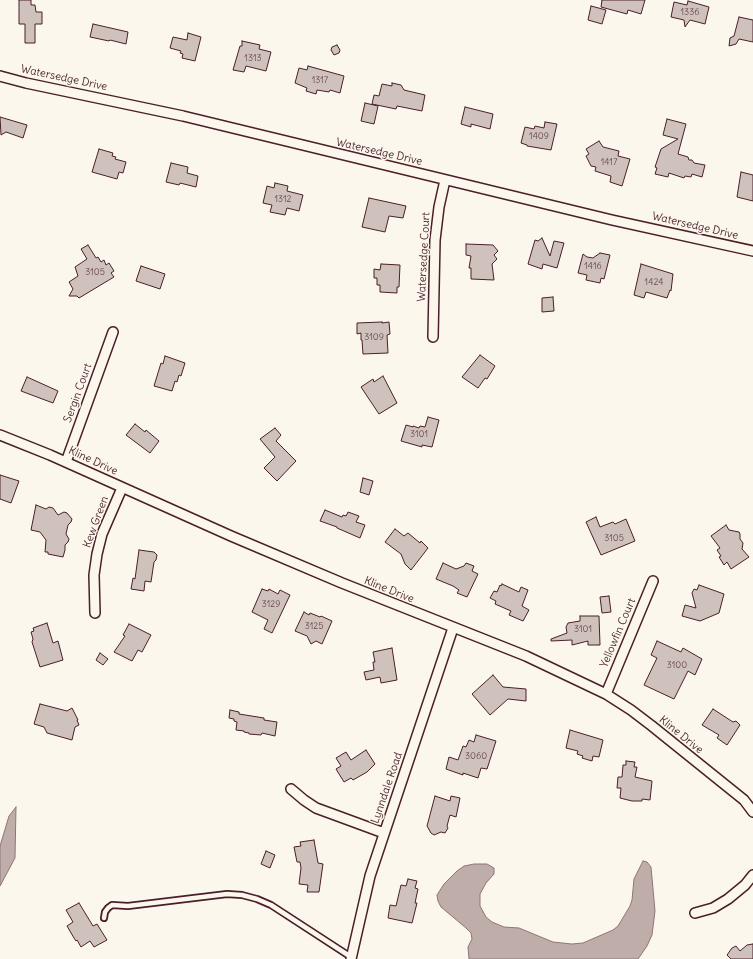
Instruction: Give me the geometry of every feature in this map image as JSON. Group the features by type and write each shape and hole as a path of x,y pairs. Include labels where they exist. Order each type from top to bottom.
{"street":[{"name":"Watersedge Drive","path":"0,76 26,83 183,116 620,222 753,251"},
{"name":"Watersedge Court","path":"433,337 435,240 439,206 445,180"},
{"name":"Sergin Court","path":"66,462 113,332"},
{"name":"Kline Drive","path":"0,434 235,538 342,583 526,656 606,694 631,710 750,803 753,812"},
{"name":"Kew Green","path":"95,613 94,575 97,554 102,534 122,488"},
{"name":"Yellowfin Court","path":"606,694 653,581"},
{"name":"Lynndale Road","path":"351,958 370,876 453,628"},
{"path":"291,789 316,808 384,833"},
{"path":"695,914 713,908 728,899 745,885 753,875"}],"lane":[{"path":"104,918 104,912 112,905 128,906 227,894 242,895 271,905 351,958"}],"shaded area":[{"path":"16,807 15,858 0,886 0,846 9,816"},
{"path":"643,861 647,862 651,867 655,911 652,935 647,946 638,959 469,959 468,947 472,939 471,933 441,907 438,901 437,895 444,884 457,871 464,866 487,864 494,868 494,874 486,883 480,894 480,906 486,917 492,922 504,927 519,928 553,942 572,944 583,943 613,930 618,926 630,906 634,879"}],"building":[{"path":"19,0 31,0 31,5 35,5 36,12 42,12 42,24 35,24 35,43 25,43 25,24 19,24"},
{"path":"602,0 645,0 641,14 628,10 627,14 601,7"},
{"path":"688,1 709,7 705,24 690,20 685,27 684,20 671,17 674,2 687,5"},
{"path":"591,6 606,10 602,24 588,20"},
{"path":"739,17 753,20 753,42 739,39 736,44 729,46 730,38 734,36"},
{"path":"93,24 128,32 126,44 90,37"},
{"path":"188,33 201,37 195,61 182,58 183,54 180,53 181,51 170,48 173,37 187,40"},
{"path":"242,41 260,45 259,49 271,52 266,71 246,66 244,72 233,70 240,46 242,46"},
{"path":"337,45 340,50 339,53 334,55 331,50 332,47"},
{"path":"308,66 344,76 340,93 330,90 329,92 317,90 316,94 306,91 307,88 295,83 299,68 307,70"},
{"path":"392,83 401,85 404,90 425,95 422,111 397,106 396,109 372,104 374,95 379,96 382,84 392,86"},
{"path":"365,103 378,106 374,124 361,121"},
{"path":"465,107 493,114 490,129 471,124 471,127 461,124"},
{"path":"0,117 27,125 23,138 6,132 1,135"},
{"path":"667,119 686,124 678,154 688,157 689,160 692,160 694,163 705,165 702,177 692,174 691,177 685,176 684,178 669,173 668,177 655,174 657,168 655,167 661,149 678,139 663,135"},
{"path":"545,122 557,124 551,150 527,146 521,143 525,127 534,129 535,126 544,128"},
{"path":"599,141 603,147 619,151 618,156 630,159 622,186 610,182 611,176 595,171 596,167 591,166 586,156 589,154 586,149"},
{"path":"99,149 113,153 112,156 116,157 115,159 126,162 123,173 119,172 117,179 92,172"},
{"path":"171,163 188,167 187,173 198,176 196,187 180,183 179,185 166,182"},
{"path":"741,172 753,175 753,201 737,197"},
{"path":"275,183 288,186 287,191 303,195 299,211 287,208 285,215 270,212 272,205 263,203 267,186 274,188"},
{"path":"369,198 406,206 403,218 389,216 385,232 362,227"},
{"path":"542,238 550,256 554,241 564,243 557,268 543,264 542,269 528,264 535,240 538,241"},
{"path":"466,244 493,245 498,251 494,255 497,259 492,264 494,280 471,279 471,268 469,268 471,256 466,255"},
{"path":"88,245 96,258 98,257 101,262 104,260 106,265 109,263 114,271 111,273 114,277 79,298 77,296 69,296 73,289 69,282 78,276 75,267 87,259 81,249"},
{"path":"600,253 610,255 604,279 601,278 600,283 586,280 587,275 578,273 583,254 587,257 593,258"},
{"path":"381,264 400,265 399,287 397,287 397,293 380,292 380,285 377,285 377,278 374,278 374,269 380,270"},
{"path":"641,264 673,274 671,291 670,290 667,298 646,292 644,298 634,295"},
{"path":"141,266 165,274 160,289 136,281"},
{"path":"553,297 554,311 542,312 542,298"},
{"path":"389,322 390,334 387,335 388,353 363,354 361,333 357,334 357,323"},
{"path":"480,355 495,366 487,379 485,378 478,388 462,377"},
{"path":"165,356 185,363 181,376 179,375 177,382 175,381 172,391 154,386 161,363 163,364"},
{"path":"383,376 397,403 379,414 361,387 373,379 374,382"},
{"path":"27,377 58,391 53,403 21,391"},
{"path":"428,417 439,420 432,447 422,445 422,447 401,441 406,425 419,428 420,426 425,427"},
{"path":"135,424 145,432 146,430 159,441 150,453 126,435"},
{"path":"275,428 281,435 276,441 296,461 277,481 264,468 275,457 260,439"},
{"path":"0,475 19,481 11,503 0,499"},
{"path":"363,478 373,481 369,495 360,492"},
{"path":"36,505 46,509 49,507 53,508 58,515 64,512 67,513 72,519 68,525 66,534 69,539 65,545 63,557 45,552 46,540 40,532 31,530"},
{"path":"325,510 342,517 343,515 346,516 348,512 359,516 356,522 365,525 360,538 320,521"},
{"path":"596,517 600,527 613,522 615,524 626,519 635,541 601,555 586,522"},
{"path":"726,525 729,530 739,532 740,539 743,543 742,549 749,557 731,569 727,562 724,565 719,557 721,556 717,550 720,548 711,536"},
{"path":"395,529 404,536 408,533 420,543 421,541 428,548 411,570 405,564 401,554 385,542"},
{"path":"139,550 154,552 157,555 154,562 151,582 145,581 144,591 131,589 133,578 135,579"},
{"path":"443,563 456,569 464,566 466,563 474,566 472,571 478,574 467,597 457,593 459,590 453,586 436,579"},
{"path":"502,584 519,592 521,587 528,590 522,606 529,610 523,621 509,615 511,611 495,604 496,601 490,598 494,591 497,592"},
{"path":"699,585 724,594 719,613 700,621 682,616 685,605 696,608 692,593 694,589 697,590"},
{"path":"262,589 268,591 269,589 278,594 280,590 290,595 272,633 264,629 268,620 252,612"},
{"path":"609,596 611,612 602,613 600,597"},
{"path":"304,612 309,615 310,613 320,617 321,616 332,621 322,644 316,641 311,644 307,636 295,631"},
{"path":"580,616 599,616 600,645 588,645 588,641 572,645 572,640 551,641 551,639 567,633 566,627 568,623 580,621"},
{"path":"47,623 53,643 58,641 63,660 40,667 32,642 33,639 31,632 34,631 33,628"},
{"path":"129,624 151,635 142,652 138,650 132,661 114,652 125,636 123,635"},
{"path":"657,641 681,652 683,648 702,659 695,675 688,671 674,699 644,685 657,658 651,655"},
{"path":"392,648 397,680 381,683 380,677 366,680 364,672 374,670 373,662 375,662 373,652"},
{"path":"100,653 108,659 103,665 96,660"},
{"path":"493,675 503,687 526,689 526,701 508,699 490,715 472,694"},
{"path":"40,704 67,711 72,708 79,725 75,727 72,740 47,733 44,727 34,724"},
{"path":"713,709 733,722 736,721 740,725 727,745 717,738 719,735 702,725"},
{"path":"230,710 239,712 239,714 264,718 264,720 277,722 275,736 262,733 261,735 249,734 244,731 236,730 237,722 234,721 234,719 229,718"},
{"path":"570,730 603,740 599,757 593,756 592,761 582,758 583,756 577,754 578,751 566,748"},
{"path":"476,735 496,741 487,769 481,768 478,778 446,769 449,757 458,760 463,746 466,747 469,740 474,742"},
{"path":"366,750 375,764 367,772 353,780 351,778 344,782 336,769 341,766 336,758 346,752 351,760"},
{"path":"626,761 635,762 634,767 637,767 635,777 652,781 650,800 642,799 642,801 632,801 620,798 621,788 617,788 618,777 622,777 623,765 626,765"},
{"path":"435,796 450,801 451,796 460,798 456,817 450,815 447,826 448,828 445,833 441,832 434,835 427,826"},
{"path":"314,840 318,863 323,864 319,892 307,892 308,885 299,884 301,868 300,862 297,862 294,847 301,846 300,842"},
{"path":"266,851 275,855 270,868 261,864"},
{"path":"408,879 417,881 415,888 418,889 415,903 417,903 412,923 388,918 390,905 396,906 401,885 406,886"},
{"path":"79,903 93,926 97,924 107,940 94,947 90,941 81,947 67,926 73,922 66,910"},
{"path":"753,944 753,959 731,959 727,955 732,948 736,946 740,951 747,945"}]}
